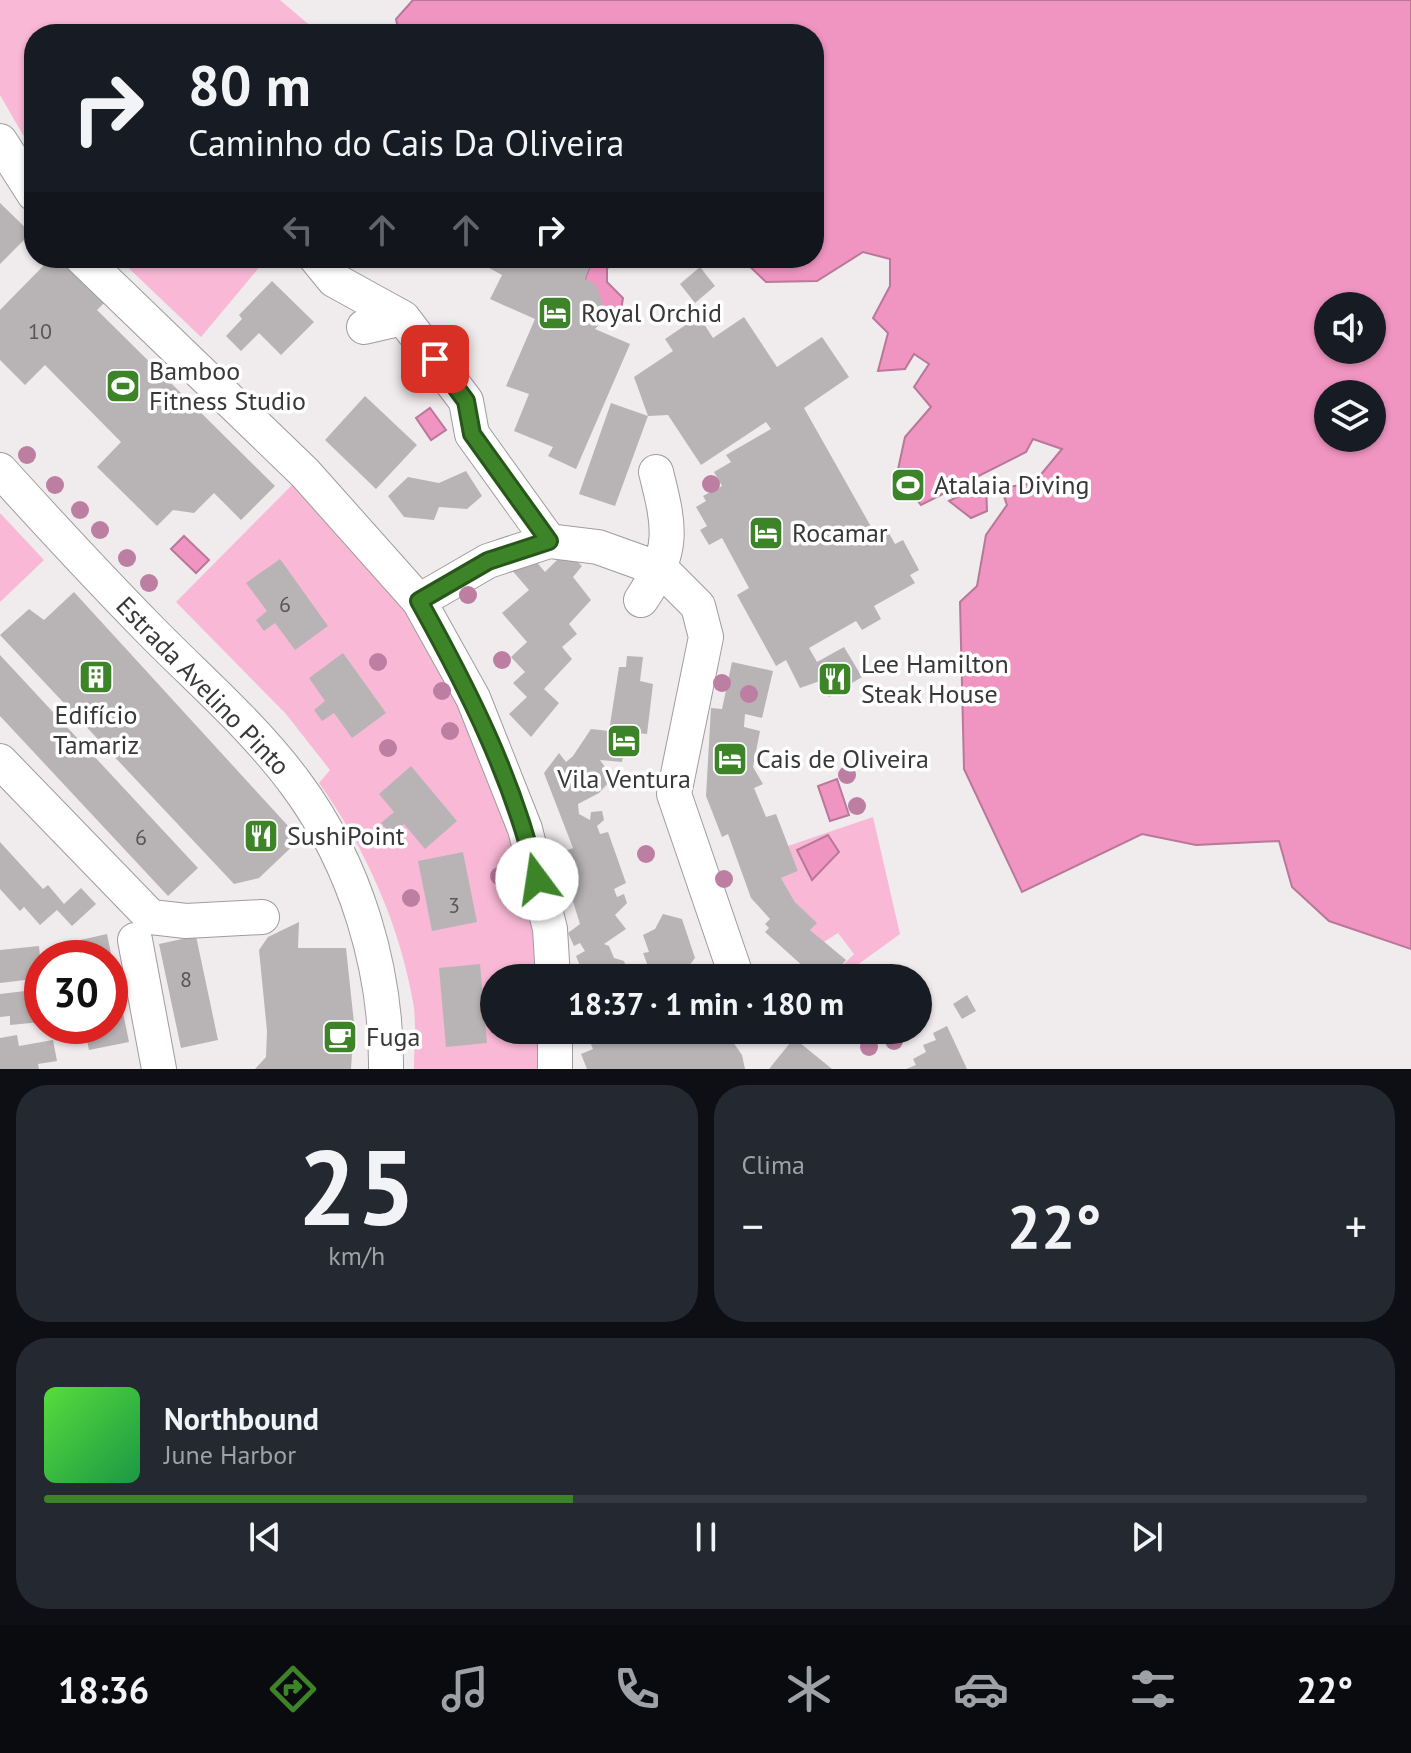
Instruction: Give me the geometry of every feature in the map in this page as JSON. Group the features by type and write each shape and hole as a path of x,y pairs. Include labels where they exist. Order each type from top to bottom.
{"street":[{"path":"0,141 24,178"},
{"path":"92,268 305,473 419,601 473,698 525,829 550,929 552,964"},
{"path":"324,268 334,280 403,318 466,401 472,434 549,541"},
{"path":"364,327 403,318"},
{"name":"Estrada Avelino Pinto","path":"0,470 138,618 237,715 297,785 350,883 371,941 386,1029 386,1069"},
{"path":"641,600 662,570 667,532 656,472"},
{"path":"419,601 488,561 549,541 598,547 662,570 698,606 706,637 674,794 732,964"},
{"path":"0,761 151,917 186,921 262,917"},
{"path":"135,940 159,1069"},
{"path":"555,1044 555,1069"}],"shaded area":[{"path":"0,0 280,0 308,24 24,24 24,137 0,95"},
{"path":"413,0 1411,0 1411,949 1329,921 1292,887 1279,841 1196,845 1142,834 1022,892 964,769 960,602 977,586 986,535 1007,505 1001,488 1034,483 1062,449 1033,439 1026,452 921,505 897,474 905,437 931,407 914,387 929,364 914,354 905,369 878,371 888,333 873,318 890,286 890,259 863,252 817,281 766,282 751,268 824,268 824,24 397,24 396,19"},
{"path":"129,268 259,268 201,337"},
{"path":"589,268 608,268 607,282 623,298 621,310 607,315 585,279"},
{"path":"430,408 446,430 431,440 416,418"},
{"path":"986,482 987,511 971,518 949,501"},
{"path":"293,484 410,608 525,836 542,964 480,964 480,1044 545,1044 546,1069 414,1069 414,1008 400,948 366,862 319,783 330,770 286,714 176,602"},
{"path":"0,513 44,560 0,602"},
{"path":"184,536 209,560 196,573 171,549"},
{"path":"837,779 849,815 830,821 818,786"},
{"path":"873,817 900,934 859,964 844,964 854,954 838,933 824,942 810,930 816,923 795,902 781,878 798,871 788,846"},
{"path":"828,835 839,852 812,880 797,850"}],"building":[{"path":"0,203 24,226 24,240 0,264"},
{"path":"41,268 76,268 108,299 97,310 275,486 241,520 214,493 194,513 173,510 157,526 97,467 121,442 45,365 25,385 0,360 0,310"},
{"path":"489,268 589,268 585,279 596,285 607,315 595,329 630,344 576,469 548,456 553,447 514,431 529,394 506,386 535,319 490,299 502,275"},
{"path":"701,268 715,286 695,303 680,284"},
{"path":"272,281 314,322 281,355 259,333 241,351 226,336 242,319 239,315"},
{"path":"699,316 713,338 744,317 777,367 822,337 849,377 804,408 874,532 885,526 895,544 903,540 919,570 910,575 915,583 874,606 881,619 862,630 856,621 809,648 817,662 844,647 862,677 829,697 820,681 800,688 786,660 776,666 737,595 749,588 722,538 709,545 700,530 707,526 696,507 706,501 703,496 722,486 714,472 731,462 726,455 771,429 766,422 701,465 668,415 648,416 634,377 673,351 665,339"},
{"path":"365,396 417,445 376,489 325,440"},
{"path":"611,403 648,416 615,506 579,494"},
{"path":"466,471 482,496 467,509 439,507 434,520 404,517 388,496 408,477 439,483"},
{"path":"566,551 582,566 573,577 591,600 569,624 577,634 562,647 572,659 544,689 559,703 531,737 509,714 527,697 513,683 525,672 511,657 527,642 502,613 529,590 510,568 528,552 545,572"},
{"path":"280,559 328,626 295,650 275,623 264,631 256,620 267,611 246,583"},
{"path":"74,592 300,839 259,878 234,884 0,635 29,609 44,620"},
{"path":"343,653 386,713 352,738 334,713 322,721 314,710 325,701 309,678"},
{"path":"0,655 198,868 168,896 0,716"},
{"path":"627,656 643,657 640,681 653,684 647,734 627,732 622,762 600,760 613,778 599,793 578,804 579,814 590,820 591,812 602,811 604,820 597,826 600,834 608,832 626,883 614,889 617,897 624,894 627,903 615,915 626,929 604,944 609,946 614,958 625,964 579,964 576,956 585,951 580,943 574,946 568,933 580,924 558,854 573,848 544,773 559,753 566,762 573,756 591,729 609,731 619,667 626,667"},
{"path":"732,662 773,671 762,718 745,714 744,727 760,731 753,767 763,784 754,788 766,817 776,814 798,871 781,878 795,902 817,923 810,930 846,960 843,964 800,964 765,932 769,928 765,924 770,919 751,898 728,834 722,837 706,796 711,708 722,709"},
{"path":"411,766 457,821 425,849 404,824 391,834 381,823 394,812 379,794"},
{"path":"0,842 43,889 48,885 64,904 81,888 96,904 72,926 57,910 40,925 24,907 20,911 0,889"},
{"path":"463,852 477,922 432,931 418,861"},
{"path":"663,914 682,919 695,958 690,964 647,964 643,953 649,952 643,935 655,929"},
{"path":"299,922 298,948 346,948 354,1023 351,1069 255,1069 266,1057 267,1031 259,950 268,937"},
{"path":"107,934 108,940 80,940"},
{"path":"196,936 218,1040 181,1048 159,944"},
{"path":"24,948 24,980 0,983 0,950"},
{"path":"480,964 480,1044 446,1047 439,968"},
{"path":"24,991 24,1024 10,1025 10,1016 0,1017 0,994"},
{"path":"967,995 976,1011 962,1019 953,1004"},
{"path":"947,1026 967,1069 906,1069 916,1065 913,1059 926,1052 923,1045 936,1040 933,1033"},
{"path":"17,1035 19,1046 54,1044 57,1061 38,1064 39,1069 0,1069 0,1038"},
{"path":"88,1044 119,1044 89,1050"},
{"path":"591,1044 734,1044 742,1055 745,1069 587,1069 581,1054 593,1049"},
{"path":"789,1044 801,1044 832,1069 769,1069"}],"place":[{"name":"Royal Orchid","path":"555,313"},
{"name":"Bamboo Fitness Studio","path":"123,386"},
{"name":"Atalaia Diving","path":"908,485"},
{"name":"Rocamar","path":"766,533"},
{"name":"Edifício Tamariz","path":"96,677"},
{"name":"Lee Hamilton Steak House","path":"835,679"},
{"name":"Vila Ventura","path":"624,741"},
{"name":"Cais de Oliveira","path":"730,759"},
{"name":"SushiPoint","path":"261,836"},
{"name":"Fuga","path":"340,1037"}],"route":[{"path":"435,359 466,401 472,434 549,541 488,561 419,601 473,698 525,829 537,879"}]}
